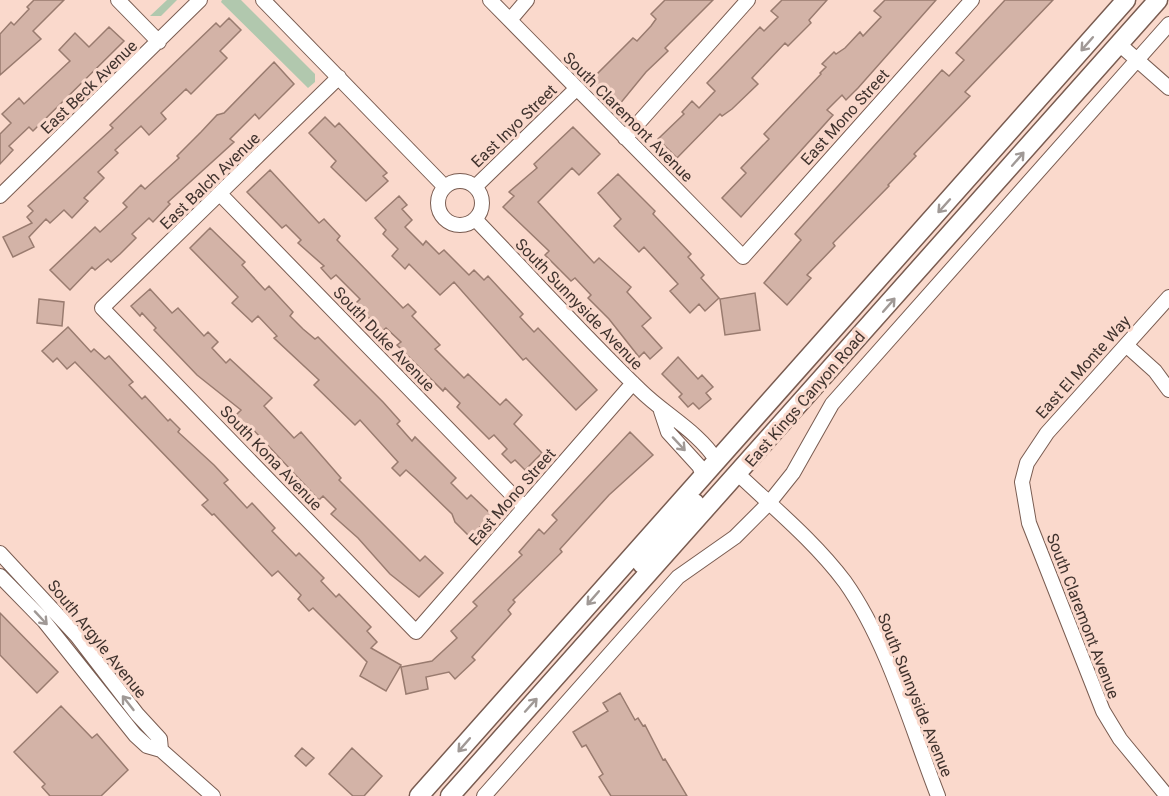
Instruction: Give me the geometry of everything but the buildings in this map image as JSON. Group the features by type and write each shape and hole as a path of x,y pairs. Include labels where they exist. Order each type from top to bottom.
{"main road":[{"name":"East Kings Canyon Road","path":"419,796 1126,0"},
{"name":"East Kings Canyon Road","path":"450,796 739,474 1158,0"},
{"path":"739,474 735,467 739,454 838,342 853,308"},
{"path":"606,621 621,586 710,486 717,472 717,461"}],"street":[{"path":"118,0 159,42"},
{"name":"East Beck Avenue","path":"0,196 200,0"},
{"path":"263,0 444,186"},
{"name":"South Claremont Avenue","path":"490,0 743,256"},
{"path":"510,20 527,0"},
{"path":"625,138 748,0"},
{"name":"East Mono Street","path":"743,256 972,0"},
{"name":"East Kings Canyon Road","path":"484,796 678,577 735,537 769,503 793,473 832,404 1169,24"},
{"path":"1119,44 1169,88"},
{"name":"East Balch Avenue","path":"102,308 339,77"},
{"name":"East Inyo Street","path":"475,187 576,89"},
{"path":"457,180 465,180 475,187 482,197 482,205 475,219 460,225 445,220 440,214 437,200 444,186 457,180"},
{"name":"South Duke Avenue","path":"220,194 524,507"},
{"name":"South Sunnyside Avenue","path":"475,219 633,383 661,411 679,420 717,461"},
{"name":"East El Monte Way","path":"1027,464 1047,433 1169,297"},
{"name":"South Kona Avenue","path":"102,308 416,632"},
{"path":"1126,345 1155,372 1169,390"},
{"name":"East Mono Street","path":"416,632 633,383"},
{"name":"South Sunnyside Avenue","path":"661,411 668,432 699,466 703,475"},
{"name":"South Claremont Avenue","path":"1027,464 1022,482 1029,523 1088,678 1102,711 1120,739 1167,796"},
{"name":"South Sunnyside Avenue","path":"739,474 827,559 858,603 882,650 938,796"},
{"name":"South Argyle Avenue","path":"0,553 77,636 137,714 160,739 161,750"},
{"name":"South Argyle Avenue","path":"0,576 44,621 135,735 147,746 161,750 213,796"}],"green space":[{"path":"167,0 177,0 161,16 150,16"},
{"path":"222,0 241,0 315,74 315,82 308,88 221,2"}]}
